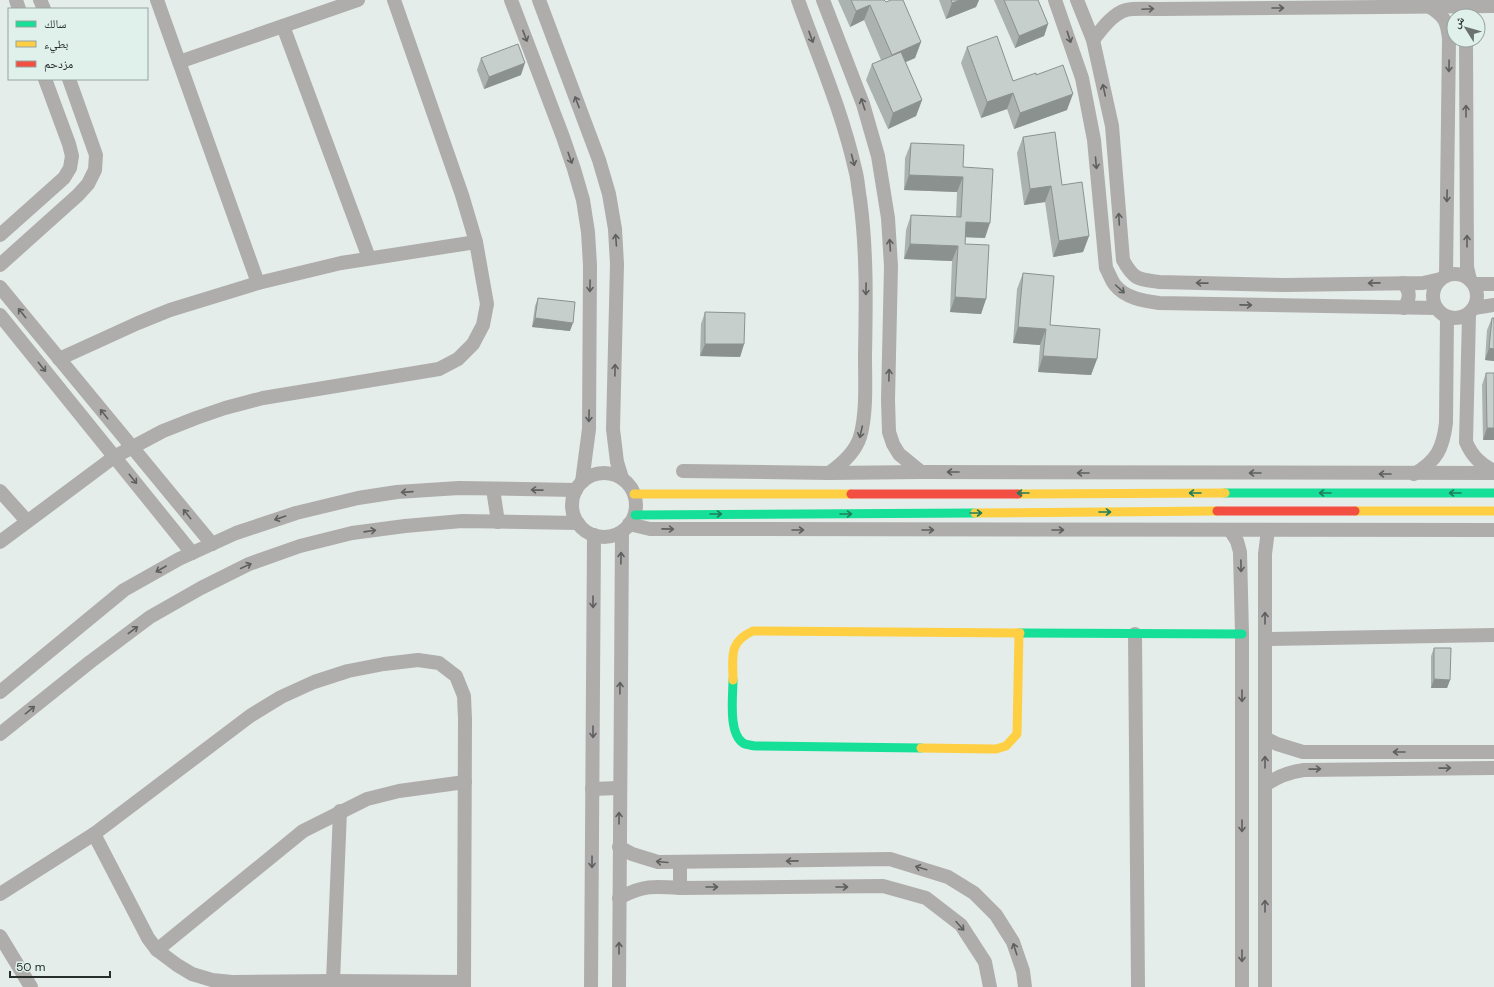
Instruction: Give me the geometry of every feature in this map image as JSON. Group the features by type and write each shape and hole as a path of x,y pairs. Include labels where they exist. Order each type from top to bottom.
{"street":[{"path":"157,0 258,283"},
{"path":"179,62 358,0"},
{"path":"0,542 114,456 176,426 225,408 263,398 439,369 458,359 473,344 483,325 487,304 476,242 462,195 394,0"},
{"path":"511,0 574,169 583,200 588,232 590,265 588,429 579,486 572,501 573,513 578,523 585,530 594,535 603,537 613,536 629,524 1203,511 1494,511"},
{"path":"539,0 599,160 609,194 614,222 617,264 614,446 622,478"},
{"path":"798,0 841,118 856,170 863,223 866,278 862,428 855,449 842,464 828,473"},
{"path":"823,0 864,104 878,156 888,218 891,266 888,400 889,432 893,444 900,454 921,472"},
{"path":"1056,0 1082,78 1094,140 1106,268 1115,285 1127,295 1143,301 1159,303 1404,308 1441,313 1460,318 1471,311 1494,305"},
{"path":"1077,0 1093,40 1112,126 1123,260 1130,273 1141,279 1160,282 1285,285 1423,283 1458,274 1472,282 1494,284"},
{"path":"1093,40 1114,17 1122,5 1161,8 1430,6 1458,8"},
{"path":"1430,6 1446,22"},
{"path":"283,26 369,258"},
{"path":"1414,474 1425,468 1440,450 1444,438 1446,423 1441,313 1432,295 1436,284 1443,278 1451,48"},
{"path":"1466,48 1467,267 1477,297 1471,311 1466,442 1478,461 1494,472"},
{"path":"0,235 64,178 70,168 72,156 69,144 45,80"},
{"path":"0,265 78,195 88,184 95,170 96,155 69,80"},
{"path":"59,359 170,310 258,283 313,269 369,258 476,242"},
{"path":"1403,283 1410,294 1404,308"},
{"path":"0,287 212,544"},
{"path":"0,315 192,553"},
{"path":"864,398 868,406 878,409 885,405 888,400"},
{"path":"1446,423 1448,428 1455,433 1462,432 1467,424"},
{"path":"683,471 828,473 1414,474 1494,472"},
{"path":"0,692 124,590 179,559 236,533 296,513 358,498 398,492 459,488 494,489 579,486 591,476 601,473 612,474 622,478 629,485 634,494 636,505 629,524 619,788 619,987"},
{"path":"494,489 498,522"},
{"path":"0,491 27,521"},
{"path":"634,494 1494,493"},
{"path":"1203,511 1204,530"},
{"path":"0,734 90,662 150,617 201,588 249,564 300,546 352,533 405,526 462,521 578,523"},
{"path":"629,524 650,529 667,530 1494,530"},
{"path":"1230,530 1237,541 1240,552 1242,634 1242,987"},
{"path":"1265,987 1265,554 1268,530"},
{"path":"591,987 594,535"},
{"path":"1019,633 1017,734 1011,743 1002,748 755,746 743,743 735,734 733,722 733,649 737,641 744,634 753,631 1242,634"},
{"path":"1135,634 1138,987"},
{"path":"1265,639 1494,635"},
{"path":"0,894 94,834 250,716 281,697 314,682 348,671 384,664 418,660 439,663 456,676 464,696 466,720 464,984 334,981 232,982 212,980 192,974 177,966 157,950 148,938 94,834"},
{"path":"1265,738 1277,744 1303,752 1494,752"},
{"path":"1265,784 1290,772 1304,770 1494,768"},
{"path":"157,950 303,831 340,811 367,799 399,791 465,782"},
{"path":"592,788 619,788"},
{"path":"334,981 340,811"},
{"path":"619,847 645,859 658,862 680,863 890,859 948,877 974,893 996,915 1013,942 1023,971 1025,987"},
{"path":"680,863 680,888"},
{"path":"619,898 630,891 655,886 680,888 883,886 926,898 961,925 985,962 990,987"},
{"path":"0,936 31,987"}],"building":[{"path":"851,0 884,0 886,2 891,0 903,0 921,42 892,55 870,5 856,11"},
{"path":"951,0 960,0 952,3"},
{"path":"1004,0 1038,0 1048,24 1019,36"},
{"path":"997,36 1013,81 1036,73 1036,75 1063,65 1073,94 1020,113 1013,93 987,102 967,47"},
{"path":"518,44 525,63 489,77 481,58"},
{"path":"901,52 922,100 893,113 872,64"},
{"path":"1055,132 1062,185 1082,182 1089,236 1059,241 1051,186 1030,189 1023,137"},
{"path":"911,143 964,145 963,167 993,169 990,223 966,222 965,244 989,245 986,299 955,297 958,246 910,244 911,215 961,217 963,177 909,175"},
{"path":"1023,273 1054,276 1050,325 1100,329 1097,359 1043,356 1046,329 1018,327"},
{"path":"538,298 575,302 573,323 535,318"},
{"path":"705,312 745,313 744,344 705,344"},
{"path":"1492,318 1494,318 1494,349 1489,348"},
{"path":"1486,373 1494,373 1494,428 1487,428"},
{"path":"1434,648 1451,648 1450,680 1434,679"}],"traffic: fast":[{"path":"1225,493 1494,493"},
{"path":"635,515 975,513"},
{"path":"1020,633 1242,634"},
{"path":"733,680 733,723 738,738 743,743 755,746 921,748"}],"traffic: slow":[{"path":"1018,494 1225,493"},
{"path":"634,494 851,494"},
{"path":"975,513 1217,511"},
{"path":"1355,511 1494,511"},
{"path":"733,680 733,657 736,645 745,635 753,631 1020,633"},
{"path":"921,748 996,749 1006,746 1017,734 1019,633"}],"traffic: jam":[{"path":"851,494 1018,494"},
{"path":"1217,511 1355,511"}]}
